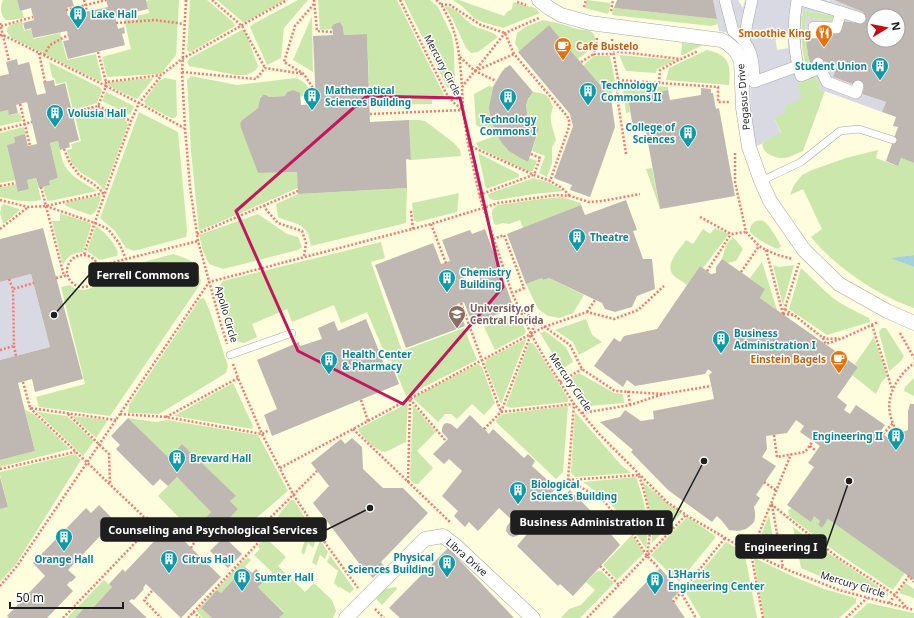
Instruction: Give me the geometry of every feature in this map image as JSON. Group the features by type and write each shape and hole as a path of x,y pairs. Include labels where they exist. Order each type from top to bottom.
{"street":[{"name":"Pegasus Drive","path":"539,0 561,15 594,24 721,40 732,47 741,61 743,108 749,147 770,201 804,250 839,284 887,311 914,323"},
{"path":"725,0 732,31 739,35 750,51 753,59 754,82 798,66"},
{"path":"744,42 746,22 752,0"},
{"path":"858,86 856,92 827,82 819,65 801,76 794,49 793,27 801,0 860,18"},
{"path":"814,33 814,27 836,28 841,12"},
{"name":"Libra Drive","path":"346,618 425,539 443,536 456,545 533,618"}],"lane":[{"path":"761,181 801,162 840,131 859,129 893,140"},
{"path":"230,355 292,333"}],"path":[{"path":"84,0 87,12"},
{"path":"66,10 106,0"},
{"name":"Apollo Circle","path":"186,0 182,72 190,188 198,241 230,355 238,378 262,434 294,494 328,546 366,598"},
{"path":"212,0 242,26 265,68"},
{"path":"84,254 131,120 139,103 161,75 182,59 287,0"},
{"name":"Mercury Circle","path":"400,0 446,93 454,103 464,110 468,144 479,194 497,257 505,278 531,334 581,414 667,502 725,538 751,553 783,568 839,590 914,610"},
{"path":"370,114 464,110 458,46 455,33 441,4 436,0"},
{"path":"581,3 583,10 586,0"},
{"path":"610,17 613,0"},
{"path":"314,2 317,31 333,32"},
{"path":"314,2 295,26 284,62 304,74 316,93 316,104"},
{"path":"441,4 450,5 481,25 505,33 514,54 570,120 569,128 550,181"},
{"path":"462,87 505,33 544,16 558,20 561,15"},
{"path":"9,61 0,24 33,17"},
{"path":"116,23 155,20 184,24"},
{"path":"594,54 597,34"},
{"path":"2,35 106,86 185,128"},
{"path":"44,55 50,45 68,35"},
{"path":"581,62 594,54 613,54 613,51 681,59"},
{"path":"659,82 660,70 699,51"},
{"path":"98,52 106,82 106,86 98,106"},
{"path":"39,53 45,82"},
{"path":"475,71 514,54"},
{"path":"613,54 618,80 616,96 626,154"},
{"path":"459,57 475,71 496,81"},
{"path":"265,68 304,74"},
{"path":"182,72 256,79 265,68"},
{"path":"106,82 161,75"},
{"path":"618,80 718,87 718,102 731,103 731,97"},
{"path":"20,104 26,124 30,146"},
{"path":"72,112 98,106 131,120"},
{"path":"0,130 32,122"},
{"path":"468,144 550,181 562,188 570,196"},
{"path":"64,149 70,163 79,176 92,183 105,193"},
{"path":"736,149 735,182 746,232 759,246 766,250 799,261 783,314"},
{"path":"531,154 540,158 534,175"},
{"path":"479,194 534,175"},
{"path":"0,186 16,183"},
{"path":"42,187 64,276"},
{"path":"197,234 298,191"},
{"path":"0,200 28,207 46,206 105,193"},
{"path":"0,586 17,566 209,282 304,256 413,229 498,202 557,194 570,196 589,202 640,194"},
{"path":"264,205 267,211 278,223 302,231 306,243 304,256"},
{"path":"46,206 108,229 119,244 126,259"},
{"path":"0,229 28,207"},
{"path":"410,211 413,229"},
{"path":"700,217 731,234 746,232"},
{"path":"431,224 446,262"},
{"path":"707,271 731,234"},
{"path":"493,239 504,235 522,276 524,288 512,293"},
{"path":"98,266 198,241"},
{"path":"741,272 759,246"},
{"path":"766,250 783,314"},
{"path":"84,254 96,261 99,271 95,281 86,286 81,286 76,285 72,281 68,274 68,267 73,258 84,254"},
{"path":"56,278 68,274"},
{"path":"9,279 13,290 14,346 16,356"},
{"path":"13,290 34,283"},
{"path":"280,468 544,327 587,312 614,319 638,310 664,286"},
{"path":"587,312 595,300"},
{"path":"461,303 501,412"},
{"path":"780,306 822,337 828,339 843,338"},
{"path":"520,310 570,345 582,369 615,391 663,394"},
{"path":"783,314 794,315"},
{"path":"484,429 501,412 536,321"},
{"path":"822,337 826,344 880,321"},
{"path":"872,325 893,390"},
{"path":"898,331 914,358"},
{"path":"0,350 14,346"},
{"path":"897,434 890,415 889,404 891,393 902,374 914,363"},
{"path":"560,382 582,369"},
{"path":"166,417 238,378"},
{"path":"23,382 30,408 144,517 185,529 197,536 263,525"},
{"path":"581,414 630,405 663,394 712,386"},
{"path":"628,391 630,405"},
{"path":"410,399 446,441"},
{"path":"408,482 410,399"},
{"path":"360,400 368,421"},
{"path":"501,412 574,404 568,480 554,498"},
{"path":"30,408 116,420"},
{"path":"68,414 109,454 110,485"},
{"path":"120,414 166,417 262,434 270,430"},
{"path":"883,434 893,423"},
{"path":"774,435 777,457 805,452 813,441"},
{"path":"810,446 816,451"},
{"path":"0,468 76,452"},
{"path":"763,618 751,553 791,454"},
{"path":"188,618 258,544 263,525 317,471"},
{"path":"568,480 639,474 648,510 650,527 647,556"},
{"path":"568,480 604,501 632,531 647,556 659,568"},
{"path":"764,482 777,491"},
{"path":"771,504 783,568"},
{"path":"771,504 837,557 895,595 906,608"},
{"path":"587,618 686,515"},
{"path":"63,618 156,520"},
{"path":"191,548 206,522"},
{"path":"673,602 725,538"},
{"path":"600,566 619,585"},
{"path":"889,603 909,576 914,582"},
{"path":"152,590 144,600 161,618"},
{"path":"680,592 696,618"},
{"path":"846,618 867,598"},
{"path":"194,612 200,618"}],"highlighted area":[{"path":"367,96 460,98 503,287 403,404 298,351 236,211"}],"shaded area":[{"name":"University of Central Florida","path":"0,0 914,0 914,618 0,618"},
{"path":"713,0 738,0 743,8 745,0 834,0 863,12 858,23 843,21 838,33 805,33 806,17 834,22 835,16 803,10 801,46 803,58 806,67 824,61 837,66 833,77 864,88 862,94 886,102 882,112 819,89 820,85 815,76 797,84 802,98 784,107 786,113 774,118 781,133 763,142 762,144 755,146 751,124 750,69 745,50 730,33 719,31","holes":["779,33 788,33 788,48 778,50 775,36 779,36"]},
{"path":"31,274 50,347 0,360 0,282"}],"green space":[{"path":"3,0 17,0 24,18 6,20 1,11"},
{"path":"179,0 176,55 161,74 107,77 102,57 131,49 124,19 149,13 146,1"},
{"path":"190,0 207,0 233,22 235,26 191,52 187,51"},
{"path":"217,0 285,0 244,23"},
{"path":"298,0 308,0 284,28 281,58 267,65 250,27"},
{"path":"318,0 397,0 446,99 432,100 432,104 370,105 367,34 344,35 343,27 339,22 334,24 332,29 320,30"},
{"path":"404,0 430,0 438,7 452,36 454,49 455,90 451,90 447,87"},
{"path":"453,0 459,0 504,16 512,9 513,2 535,8 540,13 503,28 474,18"},
{"path":"587,0 611,3 608,14 585,8"},
{"path":"444,6 453,9 476,27 490,32 498,37 478,52 471,53 466,48 452,18"},
{"path":"613,8 717,19 718,24 711,26 612,15"},
{"path":"803,10 835,16 834,22 806,17 806,42 811,66 806,67 802,39"},
{"path":"312,16 313,72 293,60"},
{"path":"543,20 591,32 594,35 595,42 584,55 578,59 549,25 519,51 515,43 517,33 525,27"},
{"path":"22,21 24,31 31,29 33,39 60,33 67,60 96,54 102,80 99,81 12,38 7,29 9,26"},
{"path":"242,30 245,31 258,66 256,70 247,75 236,75 189,66 187,62 190,58"},
{"path":"682,43 703,45 681,55"},
{"path":"707,50 720,55 727,62 730,71 729,85 666,80 669,68"},
{"path":"619,55 676,60 657,69 656,73 626,71"},
{"path":"594,56 610,56 615,81 611,98 583,66"},
{"path":"49,62 101,88 102,90 97,103 73,110 66,82 56,84 55,79 52,77"},
{"path":"191,76 237,85 295,78 304,83 310,91 301,97 298,92 293,90 287,92 285,96 261,96 258,108 241,121 240,124 258,173 297,172 298,188 199,231 191,151 187,80"},
{"path":"815,76 820,85 819,89 825,91 803,151 785,158 773,156 766,152 763,142 781,132 774,118 784,107 797,84"},
{"path":"165,78 176,80 177,115 175,118 171,118 146,105 144,101 159,81"},
{"path":"153,79 137,99 109,86 108,84 110,82"},
{"path":"628,84 668,87 668,90 628,97 630,112 626,113 623,91 624,86"},
{"path":"489,86 493,87 490,108 494,129 488,131 476,125 474,94"},
{"path":"106,92 134,106 130,115 102,101"},
{"path":"533,92 546,95 550,99 553,107 551,120 556,140 552,147 552,163 547,177 539,173 545,156 532,151 539,128 530,121 526,112 526,107 529,97"},
{"path":"98,107 123,118 128,125 104,190 95,181 81,173 71,162 67,150 72,149 71,144 81,141 74,113"},
{"path":"8,110 10,115 20,113 22,121 0,126 0,112"},
{"path":"139,112 178,132 187,230 186,237 134,251 126,248 115,231 100,218"},
{"path":"409,120 425,121 454,143 460,150 461,156 411,160"},
{"path":"24,127 26,134 14,137 16,180 0,183 0,133"},
{"path":"497,135 518,157 528,162 529,158 537,161 533,171 529,172 479,148 476,143"},
{"path":"58,141 62,160 71,174 97,191 50,201 47,200 43,187 50,185 49,181 58,178 50,143"},
{"path":"878,150 876,158 898,166 901,158 914,163 914,255 891,258 914,267 914,308 892,299 870,287 827,255 811,237 822,229 803,189 790,195 794,185 802,175 846,158"},
{"path":"478,153 519,174 519,177 486,189"},
{"path":"652,168 660,209 646,169"},
{"path":"36,178 41,200 25,201 0,197 0,188 17,184 19,192 29,189 27,180"},
{"path":"534,178 550,183 564,191 498,200 489,198 488,194"},
{"path":"407,188 406,223 311,246 306,230 299,225 278,217 276,204 298,194"},
{"path":"459,193 457,212 417,222 414,220 412,203"},
{"path":"101,196 98,207 93,214 90,215 66,206 65,204 67,202"},
{"path":"562,197 581,203 581,205 523,228 520,220 509,224 494,224 492,211 498,205"},
{"path":"4,204 19,209 19,211 3,223 0,213 2,205"},
{"path":"60,213 90,223 91,226 83,252 76,253 71,256 63,265 52,221 60,221"},
{"path":"258,214 287,234 298,237 302,247 298,250 223,269 209,264 203,251 199,235"},
{"path":"756,221 765,222 770,228 781,246 778,249 760,240 751,233 751,225"},
{"path":"96,226 106,234 116,248 118,252 117,256 100,260 87,251"},
{"path":"715,228 729,234 703,268 700,266 687,285 674,276 671,272 671,262 686,240 693,244 703,229 710,234"},
{"path":"732,238 735,239 743,249 736,261 727,263 722,259 726,245"},
{"path":"381,242 385,258 371,262 402,351 464,328 477,360 406,396 391,360 388,361 367,312 341,323 334,305 292,322 287,309 252,324 257,337 244,343 236,341 230,335 217,291 223,281"},
{"path":"173,254 196,264 201,281 110,416 39,407 36,397 85,384 61,287 70,285 79,290 91,288 98,283 104,273"},
{"path":"762,262 777,310 760,298 765,289 750,278"},
{"path":"773,265 779,267 794,265 783,305"},
{"path":"801,268 833,298 869,318 870,322 827,335 789,309"},
{"path":"542,278 543,280 549,278 584,295 573,313 560,318 548,316 538,309 526,284"},
{"path":"204,298 228,366 226,373 159,414 128,413 129,405 200,299"},
{"path":"518,314 526,331 525,334 495,350 484,327"},
{"path":"586,319 592,335 602,342 579,355 573,342 555,330"},
{"path":"882,328 886,328 904,356 900,362 889,371 879,332"},
{"path":"545,331 566,347 573,362 562,369 540,333"},
{"path":"874,337 887,376 881,383 876,394 852,375 858,367 855,364"},
{"path":"526,340 501,404 485,364 487,359"},
{"path":"529,343 533,343 568,398 568,402 510,408 506,406"},
{"path":"478,364 482,367 495,403 484,415 472,404 457,419 451,414 445,414 438,422 414,399 414,397"},
{"path":"579,373 614,393 623,394 624,403 588,406 570,378"},
{"path":"914,378 914,396 904,391 905,387"},
{"path":"233,383 253,426 252,429 174,416"},
{"path":"408,403 406,442 385,452 378,449 362,436 358,429"},
{"path":"413,405 436,432 417,451 433,468 418,484 414,484 410,479"},
{"path":"568,406 563,472 556,479 495,421 502,414"},
{"path":"25,410 34,414 70,449 0,467 0,460 35,451"},
{"path":"37,412 67,416 94,441 83,456"},
{"path":"575,412 621,465 631,473 575,477 571,472"},
{"path":"72,416 108,420 96,438"},
{"path":"128,418 155,422 167,420 258,435 288,491 248,525 221,527 238,509 230,501 235,496 182,444 169,458"},
{"path":"75,454 81,460 16,564 0,582 0,509 8,507 0,472"},
{"path":"177,477 211,512 204,520 202,518 190,529 158,496"},
{"path":"636,477 646,513 646,549 631,526 607,500 583,482"},
{"path":"642,481 667,503 681,512 681,514 652,543 650,512"},
{"path":"291,500 294,500 309,524 298,534 293,529 288,540 283,536 277,527 277,518"},
{"path":"792,508 811,521 814,516 820,521 818,525 822,528 828,519 905,573 893,589 890,588 833,550 789,516 788,510"},
{"path":"769,515 773,538 759,541"},
{"path":"688,517 715,536 715,538 679,582 651,555"},
{"path":"310,527 317,537 313,548 308,543 304,555 301,552 305,540 300,536"},
{"path":"793,527 821,548 888,593 888,596 822,577 801,568"},
{"path":"632,535 644,553 617,580 603,565"},
{"path":"264,539 268,540 286,557 278,566 305,592 314,583 332,600 336,611 333,618 279,618 284,612 258,587 272,572 254,555 260,549 258,547 259,544"},
{"path":"320,540 328,552 325,559 320,555 316,566 312,562"},
{"path":"726,542 744,552 757,618 701,618 685,591"},
{"path":"330,555 354,589 350,593 340,587 339,588 334,583 338,571 327,562"},
{"path":"248,558 251,560 221,593 217,590 201,608 212,618 203,618 197,610 243,561"},
{"path":"755,558 792,576 824,589 856,598 856,603 839,618 764,618"},
{"path":"597,571 601,571 614,583 580,618 561,618 569,609 581,605 595,590 586,582"},
{"path":"104,580 112,587 91,610 86,606 75,618 67,618"},
{"path":"904,584 907,584 914,589 914,598 899,593"},
{"path":"396,587 397,589 382,605 376,599 384,589"},
{"path":"868,603 914,613 914,618 852,618"}],"water":[{"path":"914,255 914,267 890,258"}],"building":[{"name":"Lake Hall","path":"17,0 72,0 74,6 66,8 68,16 108,7 106,0 146,0 148,9 115,17 118,29 124,27 125,33 122,34 125,45 68,59 63,41 69,40 67,31 33,38 31,28 25,30 23,23 34,20 31,8 20,11"},
{"path":"617,0 713,0 717,19 614,8"},
{"name":"Student Union","path":"834,0 914,0 914,163 901,158 898,166 886,161 898,127 893,126 896,117 882,112 886,102 862,94 864,88 833,77 837,66 824,61 811,66 805,33 838,33 843,21 858,23 863,12"},
{"name":"Mathematical Sciences Building","path":"340,22 343,27 344,35 367,34 370,122 409,120 411,160 406,159 407,188 298,194 297,172 258,173 241,128 241,121 258,108 260,98 263,95 269,97 285,96 287,92 293,90 300,93 301,105 316,104 313,36 333,35 332,27 334,24"},
{"name":"Technology Commons II","path":"549,25 611,98 615,127 590,197 570,190 572,185 554,178 573,126 570,114 518,52"},
{"name":"Volusia Hall","path":"17,59 18,65 29,62 37,95 46,93 43,82 54,80 55,86 65,83 79,140 69,143 70,147 60,150 58,141 50,143 58,178 49,181 50,185 39,188 36,178 27,180 29,189 18,192 7,145 15,143 14,137 25,134 28,146 37,144 27,102 16,105 18,113 9,115 8,110 0,112 0,76 9,74 6,62"},
{"name":"Technology Commons I","path":"510,65 533,92 528,99 526,106 527,115 530,122 539,128 528,162 509,151 495,132 491,120 489,108 493,87 501,73"},
{"name":"College of Sciences","path":"701,88 711,89 716,109 719,108 735,196 660,209 645,126 633,128 628,97 668,90 670,100 701,95"},
{"name":"Theatre","path":"626,200 637,230 633,231 643,259 652,259 655,289 637,296 632,307 615,312 605,309 602,303 549,278 543,280 542,278 526,284 507,234 581,205 585,215"},
{"path":"43,228 83,379 35,392 32,379 18,383 35,451 0,460 0,360 50,347 31,274 0,282 0,239"},
{"name":"Chemistry Building","path":"485,229 512,303 499,308 501,313 472,323 464,302 457,304 465,326 406,348 375,265 433,243 441,264 450,261 442,240 470,230 472,234","holes":["476,267 480,279 466,284 462,273"]},
{"path":"722,259 765,289 760,298 858,367 837,397 847,405 844,410 850,414 856,405 885,425 880,432 888,438 908,430 908,411 910,404 914,404 914,580 828,519 822,528 818,525 820,521 814,516 811,522 787,505 814,467 808,463 820,446 800,432 804,426 796,420 787,433 766,436 767,449 762,457 776,466 756,495 760,498 754,507 754,522 746,529 738,531 729,530 717,516 712,522 668,490 631,452 633,450 600,422 620,417 625,410 641,421 654,419 653,411 714,399 709,375 712,372 708,369 705,374 635,386 627,380 623,387 594,366 614,338 620,342 624,336 657,329 700,266 711,274 716,273 716,267"},
{"name":"Health Center & Pharmacy","path":"366,319 385,366 391,363 399,384 272,436 264,415 277,409 257,360 299,342 300,346 322,339 318,328 334,321 338,331"},
{"name":"Biological Sciences Building","path":"470,415 489,434 493,429 524,458 528,454 535,461 532,466 556,488 550,495 558,502 570,490 611,531 610,533 620,545 573,596 560,584 558,586 517,546 527,534 523,530 517,536 513,537 509,535 506,531 507,526 512,520 499,508 478,531 469,522 465,527 454,516 458,511 442,496 462,471 449,459 444,464 433,454 448,439 442,432 444,424 451,424 457,429"},
{"name":"Brevard Hall","path":"128,418 169,458 182,444 236,496 230,501 238,509 221,527 217,523 213,528 204,520 211,512 177,477 168,486 160,479 153,486 116,449 120,445 111,436"},
{"path":"352,438 362,447 363,469 383,488 403,488 428,513 381,562 384,566 373,578 362,567 313,503 329,486 311,463 341,439 345,444"},
{"path":"0,477 8,507 0,509"},
{"name":"Orange Hall","path":"99,505 117,523 113,528 117,532 109,540 102,534 68,570 76,577 67,585 73,591 47,618 9,618 7,616 45,576 33,563 86,508 91,513"},
{"name":"Citrus Hall","path":"164,531 171,539 176,533 221,577 181,618 146,584 143,588 144,589 134,600 132,599 129,601 147,618 75,618 86,606 91,610 112,587 109,584 123,569 125,572"},
{"path":"224,537 242,554 228,568 210,551"},
{"name":"Physical Sciences Building","path":"448,548 514,618 400,618 389,608"},
{"name":"Sumter Hall","path":"245,567 252,573 256,569 267,578 258,587 284,613 279,618 212,618 201,608 217,590 221,593"},
{"name":"L3Harris Engineering Center","path":"660,568 680,591 672,599 685,618 612,618"}],"place":[{"name":"Lake Hall","path":"78,29"},
{"name":"Smoothie King","path":"824,48"},
{"name":"Cafe Bustelo","path":"563,61"},
{"name":"Student Union","path":"880,81"},
{"name":"Technology Commons II","path":"588,106"},
{"name":"Mathematical Sciences Building","path":"312,111"},
{"name":"Technology Commons I","path":"508,112"},
{"name":"Volusia Hall","path":"55,128"},
{"name":"College of Sciences","path":"688,148"},
{"name":"Theatre","path":"577,252"},
{"name":"Chemistry Building","path":"447,293"},
{"name":"Ferrell Commons","path":"54,315"},
{"name":"University of Central Florida","path":"457,329"},
{"name":"Business Administration I","path":"721,354"},
{"name":"Einstein Bagels","path":"839,374"},
{"name":"Health Center & Pharmacy","path":"329,375"},
{"name":"Engineering II","path":"896,451"},
{"name":"Business Administration II","path":"704,461"},
{"name":"Brevard Hall","path":"177,473"},
{"name":"Engineering I","path":"849,481"},
{"name":"Biological Sciences Building","path":"518,505"},
{"name":"Counseling and Psychological Services","path":"370,508"},
{"name":"Orange Hall","path":"64,552"},
{"name":"Citrus Hall","path":"169,574"},
{"name":"Physical Sciences Building","path":"447,578"},
{"name":"Sumter Hall","path":"242,592"},
{"name":"L3Harris Engineering Center","path":"655,595"}]}
